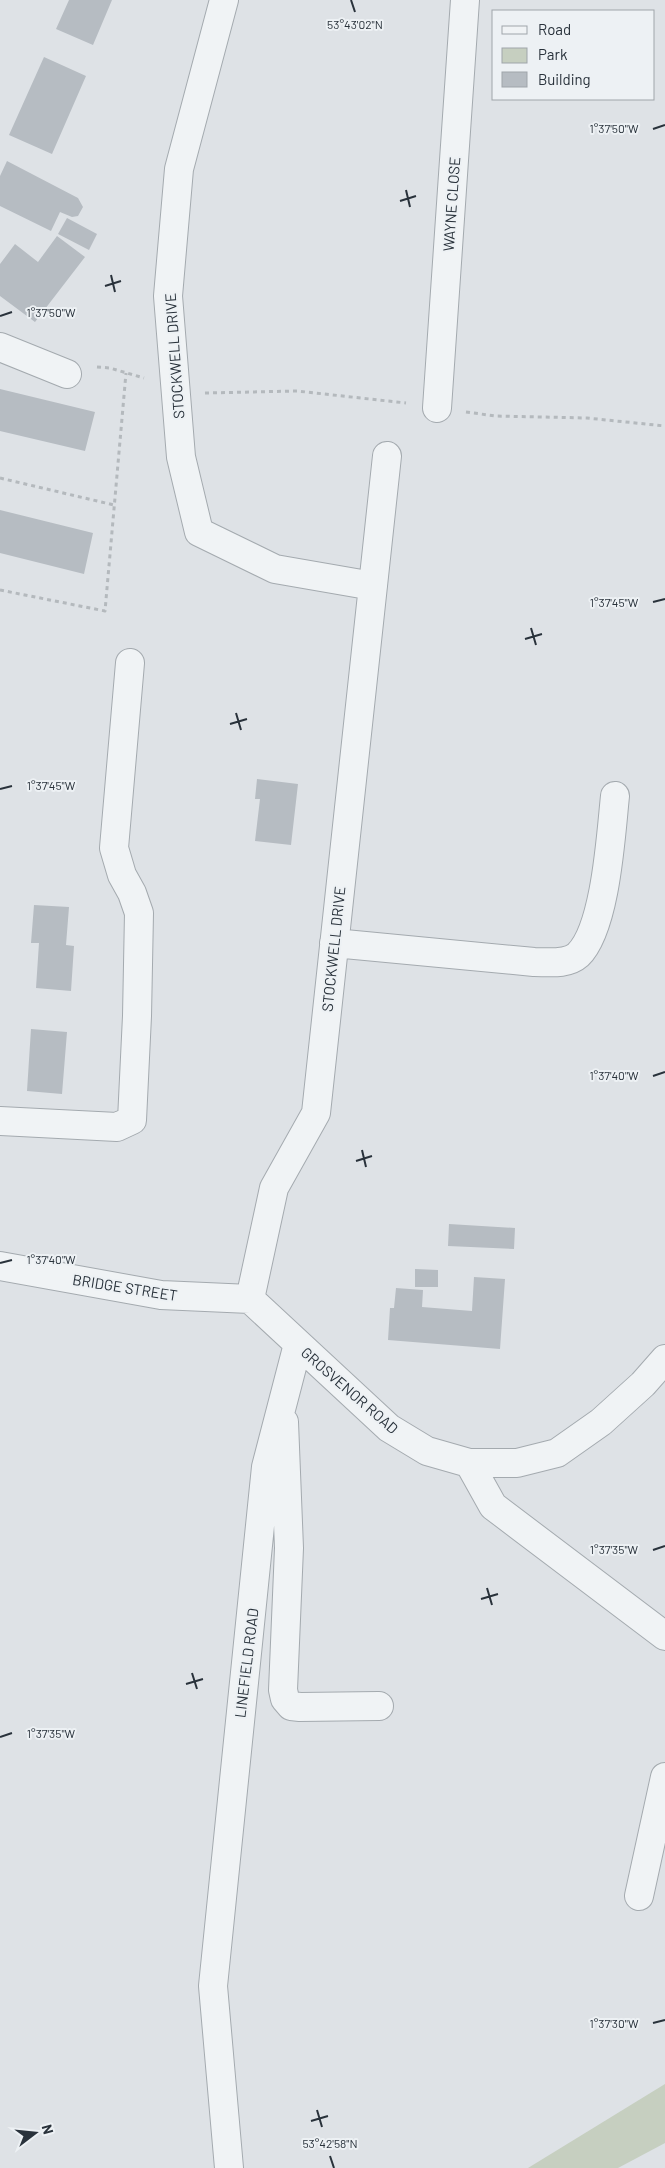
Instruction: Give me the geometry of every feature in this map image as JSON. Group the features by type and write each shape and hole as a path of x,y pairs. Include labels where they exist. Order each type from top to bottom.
{"street":[{"name":"STOCKWELL DRIVE","path":"224,0 179,169 168,296 181,457 199,532 275,569 373,586"},
{"name":"WAYNE CLOSE","path":"437,408 465,0"},
{"path":"0,347 67,374"},
{"name":"STOCKWELL DRIVE","path":"250,1299 274,1188 316,1113 387,456"},
{"path":"0,1121 116,1127 132,1120 139,913 132,893 122,875 114,848 130,663"},
{"path":"334,943 493,960 565,962 578,955 589,939 601,902 615,796"},
{"name":"BRIDGE STREET","path":"0,1266 161,1295 250,1299"},
{"name":"GROSVENOR ROAD","path":"250,1299 390,1428 427,1451 469,1463 517,1463 557,1452 601,1422 643,1384 665,1358"},
{"name":"LINEFIELD ROAD","path":"229,2168 213,1986 266,1467 298,1344"},
{"path":"283,1401 287,1462 289,1548 283,1690 285,1699 291,1706 379,1706"},
{"path":"469,1463 493,1506 665,1636"},
{"path":"639,1896 665,1777"}],"path":[{"path":"110,368 194,393 297,391 496,416 587,418 665,426"},
{"path":"0,590 105,611 126,373"},
{"path":"0,478 114,504"}],"green space":[{"path":"665,2084 665,2143 618,2168 528,2168"}],"building":[{"path":"69,0 112,0 93,45 56,29"},
{"path":"44,57 86,76 52,154 9,135"},
{"path":"7,161 78,198 83,207 78,216 72,217 60,212 51,231 0,206 0,176"},
{"path":"67,218 97,234 89,250 58,234"},
{"path":"57,236 85,257 35,322 0,296 0,264 15,244 38,262"},
{"path":"0,389 95,412 85,451 0,431"},
{"path":"0,510 93,533 84,574 0,553"},
{"path":"257,779 298,784 291,845 255,841 260,799 255,799"},
{"path":"34,905 69,907 66,945 74,946 71,991 36,988 39,943 31,943"},
{"path":"31,1029 67,1032 62,1094 27,1091"},
{"path":"449,1224 515,1228 514,1249 448,1246"},
{"path":"415,1269 438,1270 438,1287 415,1287"},
{"path":"474,1277 505,1279 500,1349 388,1340 390,1308 394,1308 396,1288 423,1290 422,1307 472,1311"}]}
